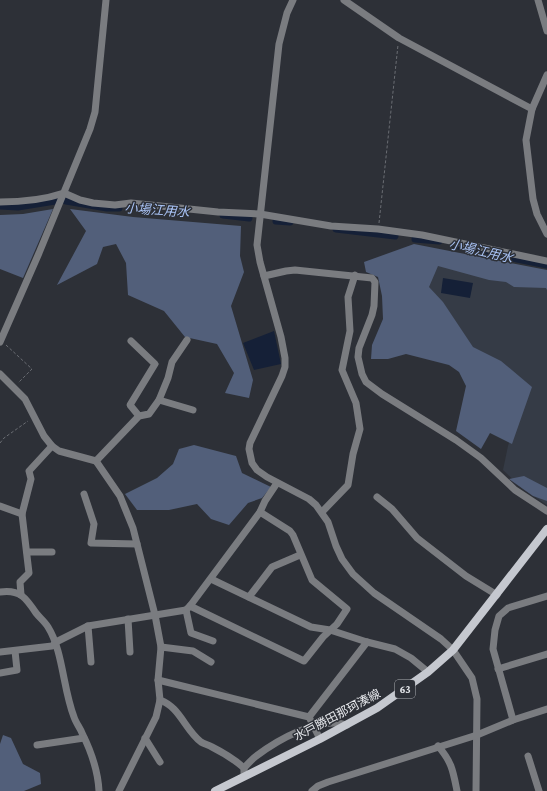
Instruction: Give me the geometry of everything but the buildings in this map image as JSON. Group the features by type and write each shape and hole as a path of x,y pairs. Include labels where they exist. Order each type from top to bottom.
{"main road":[{"name":"水戸勝田那珂湊線","path":"215,791 244,772 320,739 347,725 377,708 428,672 453,650 547,530"}],"street":[{"path":"0,341 39,253 90,129 95,112 106,0"},
{"path":"293,0 287,13 279,44 257,245 281,337 285,367 253,434 249,448 252,463 257,470 266,477 309,499 322,512 328,522 342,559 353,574 374,593 441,639 453,650 472,678 477,699 476,791"},
{"path":"344,0 399,38 532,109"},
{"path":"538,0 547,31"},
{"path":"547,75 532,109 527,130 526,149 533,199 537,214 547,234"},
{"path":"0,202 22,202 50,198 64,193 80,200 93,203 115,205 131,203 218,212 260,214 331,226 378,229 444,239 547,261"},
{"path":"264,276 295,270 372,278 375,282 374,306 359,348 358,357 362,374 366,382 382,394 456,440 481,458 515,490 547,511"},
{"path":"322,512 348,485 353,454 360,429 356,403 342,370 350,331 348,297 355,276"},
{"path":"96,461 139,416 149,414 159,400 168,378 172,362 187,340"},
{"path":"131,341 155,364 130,406 139,416"},
{"path":"0,374 25,399 44,436 52,446 59,451 96,461 120,496 133,528 155,615 161,647 158,680 160,700 156,717 119,791"},
{"path":"159,400 193,410"},
{"path":"21,594 20,582 29,573 22,514 31,479 29,471 52,446"},
{"path":"213,641 191,633 188,608 260,512 265,501 277,483"},
{"path":"84,494 94,524 91,543 137,544"},
{"path":"377,497 392,509 417,538 466,576 497,595"},
{"path":"0,506 22,514"},
{"path":"0,652 52,646 71,634 88,626 188,608 304,661 323,637 337,624 347,609 312,580 290,531 260,512"},
{"path":"27,552 52,552"},
{"path":"248,597 272,567 300,555"},
{"path":"211,578 311,627 330,630 395,649 411,658 428,672"},
{"path":"0,592 10,591 21,594 27,599 47,626 55,643 66,692 74,718 95,766 99,781 99,791"},
{"path":"513,720 493,649 494,630 499,616 508,608 547,596"},
{"path":"128,619 130,652"},
{"path":"88,626 91,662"},
{"path":"309,717 367,642"},
{"path":"161,647 192,651 211,662"},
{"path":"0,673 17,670 15,651"},
{"path":"498,669 547,654"},
{"path":"158,680 309,717"},
{"path":"160,700 166,702 178,711 186,727 202,742 228,756 244,772 254,757 279,742 313,726 330,722 347,725"},
{"path":"312,791 318,786 328,782 438,746 477,735 513,720 547,709"},
{"path":"309,717 320,739"},
{"path":"37,745 84,738"},
{"path":"145,738 160,762"},
{"path":"438,746 448,757 454,773 457,791"},
{"path":"528,756 539,791"}],"path":[{"path":"378,229 399,38"},
{"path":"0,341 32,369 13,387"},
{"path":"0,443 1,440 34,417"}],"shaded area":[{"path":"53,209 23,278 0,269 0,215 23,214"},
{"path":"70,209 133,217 241,226 240,256 244,272 231,306 253,380 249,398 225,393 234,373 217,344 185,337 164,311 128,295 126,263 116,244 103,247 97,264 57,285 86,231"},
{"path":"414,244 547,270 547,290 546,288 514,287 506,282 489,280 438,266 429,287 443,302 473,347 501,361 532,387 512,444 490,433 481,449 456,431 466,386 459,372 449,365 406,354 388,359 371,359 372,345 383,319 382,296 378,277 366,272 364,262"},
{"path":"439,253 547,285 547,505 523,489 503,470 508,446 525,389 471,353 423,294"},
{"path":"443,278 473,283 470,298 441,293"},
{"path":"274,331 281,364 254,370 243,343"},
{"path":"194,445 236,456 242,473 271,487 262,498 248,503 229,525 211,519 197,504 169,510 137,510 125,494 157,478 173,464 179,449"},
{"path":"524,476 547,488 547,501 533,496 509,479"},
{"path":"3,735 11,738 23,764 40,773 41,784 24,791 0,791 0,744"}],"waterway":[{"name":"小場江用水","path":"0,206 18,207 55,201"},
{"name":"小場江用水","path":"66,201 107,208 119,208"},
{"name":"小場江用水","path":"223,215 249,218"},
{"name":"小場江用水","path":"276,221 290,222"},
{"name":"小場江用水","path":"336,229 395,236"},
{"name":"小場江用水","path":"415,239 439,241"},
{"name":"小場江用水","path":"455,245 547,265"}]}
